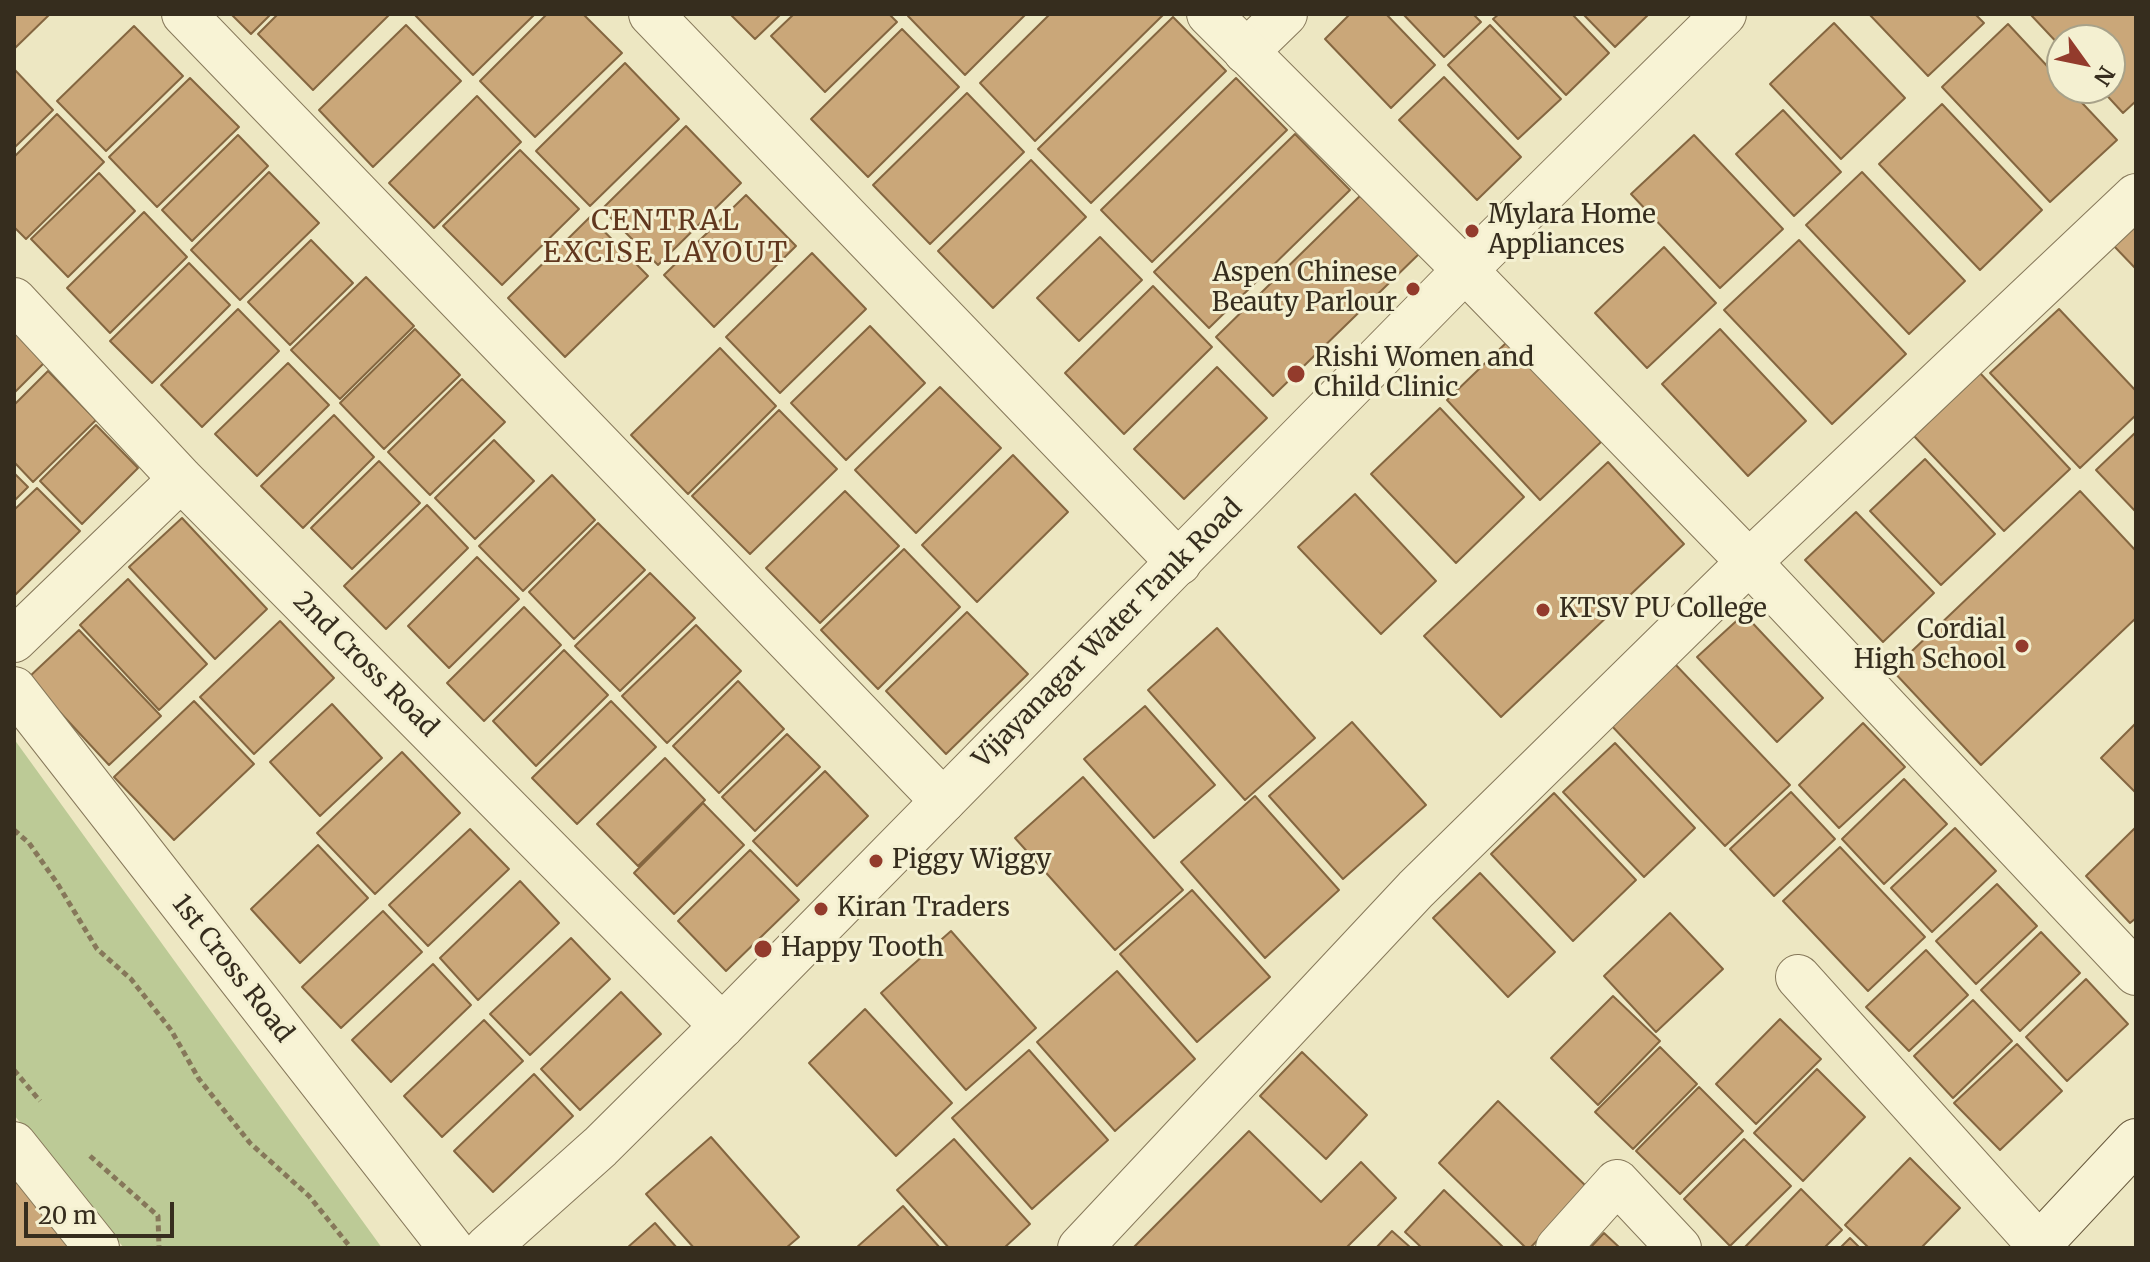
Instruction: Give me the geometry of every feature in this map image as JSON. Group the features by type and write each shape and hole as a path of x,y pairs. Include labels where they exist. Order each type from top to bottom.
{"street":[{"path":"184,14 943,801"},
{"path":"651,14 1179,563"},
{"path":"1209,14 1465,270 1749,562 2136,973"},
{"path":"1246,52 1285,14"},
{"name":"Vijayanagar Water Tank Road","path":"487,1248 600,1147 722,1026 1465,270 1724,14"},
{"path":"1080,1248 1416,889 1749,562 2136,196"},
{"name":"2nd Cross Road","path":"14,300 181,479 722,1026"},
{"path":"14,640 181,479"},
{"name":"1st Cross Road","path":"14,689 451,1248"},
{"path":"1798,977 2039,1247 2136,1141"},
{"path":"14,1144 97,1248"},
{"path":"1558,1248 1617,1182 1679,1248"}],"path":[{"path":"14,830 29,843 57,883 97,949 131,979 163,1019 199,1079 250,1143 309,1196 351,1248"},
{"path":"14,1070 45,1107"},
{"path":"82,1148 158,1216 159,1248"}],"green space":[{"path":"14,739 382,1248 124,1248 14,1115"}],"building":[{"path":"14,14 50,14 14,49"},
{"path":"231,14 271,14 251,34"},
{"path":"278,14 390,14 313,90 258,34"},
{"path":"414,14 535,14 473,75"},
{"path":"547,14 583,14 622,53 535,137 480,81"},
{"path":"730,14 781,14 755,39"},
{"path":"794,14 889,14 897,22 825,92 771,36"},
{"path":"1026,14 965,75 908,16"},
{"path":"1050,14 1164,14 1035,141 980,83"},
{"path":"1350,14 1386,14 1435,65 1391,108 1325,39"},
{"path":"1403,14 1473,14 1481,22 1444,57"},
{"path":"1499,14 1572,14 1609,53 1566,95 1493,19"},
{"path":"1583,14 1649,14 1615,47"},
{"path":"1869,14 1975,14 1984,23 1928,76"},
{"path":"2136,14 2136,101 2123,113 2115,104 2126,104 2126,24 2046,24 2046,31 2031,15"},
{"path":"1173,17 1226,71 1091,203 1038,149"},
{"path":"1834,23 1905,98 1841,159 1770,84"},
{"path":"2008,24 2046,65 2046,104 2083,104 2117,140 2050,202 1942,87"},
{"path":"406,25 461,81 373,167 319,110"},
{"path":"1490,25 1561,99 1518,139 1448,65"},
{"path":"134,26 183,76 106,151 57,101"},
{"path":"902,29 959,87 868,177 811,119"},
{"path":"625,63 679,119 590,206 536,151"},
{"path":"14,69 53,110 14,148"},
{"path":"1444,77 1521,157 1477,200 1399,120"},
{"path":"190,78 239,127 157,207 109,157"},
{"path":"1236,78 1287,130 1152,262 1101,210"},
{"path":"967,93 1024,152 930,244 873,185"},
{"path":"477,96 521,142 434,228 389,183"},
{"path":"1942,104 2042,210 1980,270 1879,164"},
{"path":"1783,110 1841,172 1794,216 1736,154"},
{"path":"57,114 104,162 26,239 14,227 14,157"},
{"path":"686,126 741,183 658,265 602,209"},
{"path":"1295,134 1350,190 1209,328 1154,272"},
{"path":"238,135 268,166 192,241 162,210"},
{"path":"1694,135 1783,229 1720,288 1631,194"},
{"path":"520,150 579,209 502,285 443,226"},
{"path":"1031,160 1086,217 993,308 938,251"},
{"path":"269,172 319,223 240,300 191,250"},
{"path":"1862,172 1965,281 1909,334 1806,225"},
{"path":"99,173 135,211 68,277 31,239"},
{"path":"1365,191 1422,251 1273,396 1216,337"},
{"path":"746,195 796,246 714,327 664,275"},
{"path":"144,212 187,257 110,333 67,288"},
{"path":"590,217 648,276 565,357 508,298"},
{"path":"2136,224 2136,269 2113,245"},
{"path":"1100,237 1142,280 1079,341 1037,298"},
{"path":"311,240 353,283 290,345 248,302"},
{"path":"1799,240 1906,354 1832,424 1724,310"},
{"path":"1664,247 1716,303 1647,368 1595,313"},
{"path":"812,253 866,309 780,393 726,337"},
{"path":"189,263 230,305 152,383 110,341"},
{"path":"366,277 414,326 340,399 291,350"},
{"path":"1153,286 1212,347 1124,434 1065,373"},
{"path":"238,309 279,351 202,427 161,385"},
{"path":"2059,309 2136,391 2136,415 2080,468 1990,373"},
{"path":"870,326 925,383 846,460 791,403"},
{"path":"415,329 460,375 384,449 340,403"},
{"path":"1720,329 1806,421 1748,476 1662,384"},
{"path":"14,331 45,362 14,393"},
{"path":"1507,342 1601,442 1540,500 1447,400"},
{"path":"720,348 776,406 688,494 631,435"},
{"path":"288,363 329,405 257,476 215,434"},
{"path":"1217,367 1267,418 1184,499 1134,449"},
{"path":"48,371 96,420 33,482 14,462 14,405"},
{"path":"1980,373 2070,469 2004,531 1914,436"},
{"path":"462,379 505,422 430,495 388,452"},
{"path":"940,387 1001,448 916,533 855,470"},
{"path":"1440,408 1524,497 1456,563 1371,474"},
{"path":"779,410 837,469 750,554 692,496"},
{"path":"334,415 374,457 303,528 261,486"},
{"path":"96,425 138,468 82,524 40,481"},
{"path":"2136,432 2136,512 2096,470"},
{"path":"494,440 534,481 475,539 435,498"},
{"path":"1013,455 1068,512 977,602 922,545"},
{"path":"1925,459 1995,534 1941,585 1870,511"},
{"path":"379,461 420,503 352,569 311,528"},
{"path":"1608,462 1684,544 1501,717 1424,636"},
{"path":"14,473 28,487 14,501"},
{"path":"552,475 595,520 523,591 479,546"},
{"path":"37,488 80,531 14,596 14,510"},
{"path":"845,491 899,546 820,623 766,568"},
{"path":"2080,491 2136,551 2136,618 1981,765 1892,670"},
{"path":"1355,494 1436,581 1381,634 1298,547"},
{"path":"427,505 468,548 386,629 344,586"},
{"path":"1856,512 1934,593 1883,642 1805,560"},
{"path":"182,518 267,609 215,659 129,567"},
{"path":"598,523 645,570 574,639 529,592"},
{"path":"904,549 960,607 878,689 821,630"},
{"path":"477,557 519,599 449,668 408,626"},
{"path":"650,573 695,618 620,691 575,646"},
{"path":"128,579 207,664 159,710 80,625"},
{"path":"524,607 561,645 484,721 447,683"},
{"path":"967,612 1028,674 946,754 886,691"},
{"path":"1744,614 1823,698 1777,742 1697,657"},
{"path":"280,621 334,678 254,754 200,697"},
{"path":"696,625 741,671 667,743 622,696"},
{"path":"1217,628 1315,738 1245,800 1148,690"},
{"path":"79,630 161,716 109,765 28,678"},
{"path":"564,650 608,695 536,766 493,721"},
{"path":"1674,663 1790,785 1725,846 1610,724"},
{"path":"738,681 784,729 719,793 673,746"},
{"path":"194,701 254,764 174,840 114,777"},
{"path":"611,701 656,747 577,824 532,778"},
{"path":"332,704 382,758 320,816 270,762"},
{"path":"1145,706 1215,785 1154,838 1084,759"},
{"path":"1352,722 1426,805 1343,879 1269,796"},
{"path":"1863,723 1905,767 1839,828 1799,785"},
{"path":"2136,723 2136,793 2101,758"},
{"path":"787,734 820,767 755,831 722,797"},
{"path":"1615,743 1695,828 1644,877 1563,792"},
{"path":"402,752 460,813 375,894 317,833"},
{"path":"665,758 705,800 638,866 597,824"},
{"path":"825,771 868,816 797,886 753,841"},
{"path":"1083,777 1183,890 1115,950 1015,838"},
{"path":"1904,779 1947,824 1884,884 1842,839"},
{"path":"1791,792 1835,839 1774,896 1730,849"},
{"path":"1554,793 1636,880 1573,941 1491,854"},
{"path":"1255,796 1339,890 1265,958 1181,862"},
{"path":"703,803 744,845 674,914 634,873"},
{"path":"2136,827 2136,918 2130,923 2086,876"},
{"path":"1955,828 1996,871 1932,932 1891,888"},
{"path":"470,829 509,869 428,946 389,905"},
{"path":"318,845 368,898 300,963 251,909"},
{"path":"1840,847 1925,937 1868,991 1783,901"},
{"path":"750,850 799,900 726,971 678,921"},
{"path":"1480,873 1555,952 1508,997 1433,918"},
{"path":"520,881 559,923 478,1000 440,958"},
{"path":"1997,884 2037,926 1976,984 1936,941"},
{"path":"1192,890 1270,977 1197,1042 1120,954"},
{"path":"383,911 422,952 341,1028 302,987"},
{"path":"1670,913 1723,969 1656,1032 1604,976"},
{"path":"951,931 1036,1028 966,1090 881,993"},
{"path":"2041,932 2080,973 2020,1031 1981,990"},
{"path":"571,938 610,979 530,1055 490,1014"},
{"path":"1926,950 1968,995 1909,1051 1866,1007"},
{"path":"433,964 471,1005 391,1082 352,1040"},
{"path":"1117,971 1195,1059 1115,1131 1037,1042"},
{"path":"2086,979 2128,1024 2067,1081 2026,1037"},
{"path":"621,992 661,1034 580,1110 541,1069"},
{"path":"1613,996 1660,1041 1598,1105 1551,1058"},
{"path":"1973,1000 2012,1041 1953,1098 1914,1056"},
{"path":"865,1009 952,1103 896,1156 809,1063"},
{"path":"1780,1019 1821,1059 1756,1124 1716,1084"},
{"path":"484,1020 523,1061 442,1137 404,1096"},
{"path":"2017,1044 2062,1091 2000,1150 1954,1103"},
{"path":"1660,1047 1697,1084 1633,1149 1595,1112"},
{"path":"1029,1050 1108,1140 1032,1209 952,1118"},
{"path":"1302,1052 1367,1115 1326,1159 1260,1096"},
{"path":"1817,1069 1865,1117 1803,1181 1754,1133"},
{"path":"534,1074 573,1116 493,1192 454,1151"},
{"path":"1699,1087 1743,1131 1680,1194 1636,1151"},
{"path":"1498,1101 1588,1188 1530,1248 1526,1248 1439,1163"},
{"path":"1249,1131 1321,1202 1361,1162 1396,1198 1346,1248 1133,1248"},
{"path":"711,1137 799,1237 786,1248 694,1248 646,1194"},
{"path":"954,1139 1030,1224 1004,1248 949,1248 897,1190"},
{"path":"1744,1139 1791,1186 1730,1246 1684,1199"},
{"path":"1910,1158 1960,1208 1921,1248 1869,1248 1845,1225"},
{"path":"17,1182 72,1248 14,1248 14,1185"},
{"path":"1801,1189 1842,1230 1824,1248 1744,1248"},
{"path":"1444,1190 1504,1248 1422,1248 1405,1232"},
{"path":"903,1206 940,1248 856,1248"},
{"path":"655,1223 677,1248 627,1248"},
{"path":"1392,1231 1411,1248 1376,1248"},
{"path":"1604,1233 1620,1248 1590,1248"},
{"path":"1850,1238 1860,1248 1840,1248"}],"place":[{"name":"Mylara Home Appliances","path":"1472,231"},
{"name":"Aspen Chinese Beauty Parlour","path":"1413,289"},
{"name":"Rishi Women and Child Clinic","path":"1296,374"},
{"name":"KTSV PU College","path":"1543,610"},
{"name":"Cordial High School","path":"2022,646"},
{"name":"Piggy Wiggy","path":"876,861"},
{"name":"Kiran Traders","path":"821,909"},
{"name":"Happy Tooth","path":"763,949"}],"district":[{"name":"CENTRAL EXCISE LAYOUT","path":"666,238"}]}
